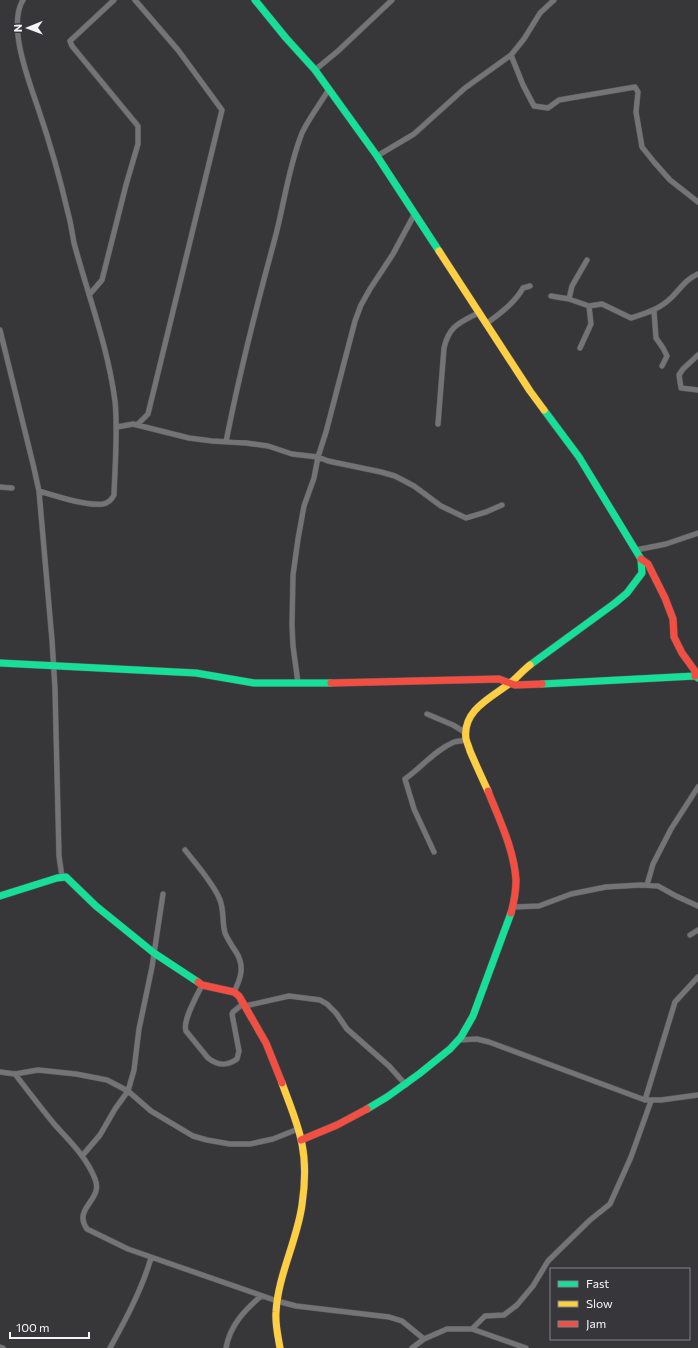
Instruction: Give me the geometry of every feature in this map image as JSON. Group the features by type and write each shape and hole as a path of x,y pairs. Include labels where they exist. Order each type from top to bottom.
{"street":[{"path":"23,0 17,15 18,36 24,62 55,161 74,241 110,369 117,427 114,494 112,499 104,504 94,504 75,501 39,491"},
{"path":"89,295 102,280 138,144 138,126 72,46 70,40 114,0"},
{"path":"135,0 178,50 222,110 148,414 137,425"},
{"path":"255,0 315,70 377,156 414,214 439,249 478,313 530,391 598,485 641,559 642,573 637,581 621,598 521,672 510,683 479,705 471,713 466,726 466,736 499,819 510,852 516,885 514,907 464,1032 452,1047 406,1085 325,1132 301,1140"},
{"path":"315,70 338,51 392,0"},
{"path":"377,156 414,134 465,88 511,55 524,39 540,13 554,0"},
{"path":"511,55 523,86 534,106 548,108 559,100 635,87 638,92 636,112 642,147 670,180 698,202"},
{"path":"226,442 233,403 260,294 282,214 287,181 302,134 329,89"},
{"path":"298,683 292,625 293,575 304,506 314,478 318,457 328,425 355,321 361,305 393,254 414,214"},
{"path":"569,299 572,286 587,260"},
{"path":"551,296 569,299 589,306 602,304 631,318 654,311 672,298 689,278 698,274"},
{"path":"486,324 509,306 520,295 523,288 530,286"},
{"path":"580,348 591,324 589,306"},
{"path":"654,311 656,338 663,348 666,356 662,366"},
{"path":"438,424 444,348 447,337 452,330 461,323 478,313"},
{"path":"0,330 39,491 55,689 59,856 62,877"},
{"path":"698,355 683,369 679,375 681,388 698,390"},
{"path":"117,427 137,425 189,438 268,446 292,454 318,457 328,461 395,476 414,486 449,511 466,518 502,505"},
{"path":"0,487 12,488"},
{"path":"636,550 666,544 698,533"},
{"path":"641,559 648,564 654,575 674,620 674,637 682,653 697,673"},
{"path":"0,663 53,667 196,673 254,683 499,679 510,683 528,685 697,673"},
{"path":"521,672 528,685"},
{"path":"427,714 466,736"},
{"path":"434,852 426,838 414,809 405,779 414,773 432,756 466,736"},
{"path":"647,885 653,864 671,829 698,787"},
{"path":"185,850 204,874 220,901 225,933 241,963 242,970 240,979 234,992"},
{"path":"0,896 66,877 96,906 154,953 202,985 234,992 239,996 267,1044 298,1129 303,1151 304,1180 302,1206 294,1239 279,1287 277,1301 276,1313 280,1348"},
{"path":"514,907 539,906 571,894 606,887 647,885 658,886 698,906"},
{"path":"82,1156 100,1135 115,1109 128,1091 134,1070 139,1029 154,953 163,894"},
{"path":"690,935 698,930"},
{"path":"472,1329 485,1316 504,1314 518,1305 533,1286 548,1262 590,1220 610,1204 631,1157 675,1002 698,978"},
{"path":"202,985 190,1010 185,1028 186,1032 212,1062 225,1064 238,1059 239,1051 232,1014 233,1012 244,1005 289,996 320,1000 327,1004 336,1013 347,1029 389,1066 406,1085"},
{"path":"458,1040 477,1039 489,1042 648,1100 698,1095"},
{"path":"0,1074 15,1074 38,1070 76,1074 107,1080 128,1091 151,1111 193,1136 207,1140 230,1144 250,1144 273,1140 298,1129"},
{"path":"15,1074 46,1114 82,1156 91,1171 97,1184 94,1197 84,1211 82,1218 88,1229 128,1249 151,1258 277,1301 296,1306 390,1317 402,1321 424,1339"},
{"path":"110,1348 125,1321 147,1272 151,1258"},
{"path":"226,1348 233,1326 246,1310 262,1296"},
{"path":"412,1348 424,1339 447,1329 472,1329 526,1348"}],"traffic: fast":[{"path":"255,0 315,70 377,156 439,251"},
{"path":"530,665 615,603 627,593 642,573 641,559 579,457 544,410"},
{"path":"0,663 196,673 254,683 331,683"},
{"path":"542,684 695,676 698,678"},
{"path":"0,896 57,878 66,877 96,906 154,953 198,982"},
{"path":"367,1109 387,1097 419,1074 450,1049 461,1037 473,1016 511,913"}],"traffic: slow":[{"path":"439,251 530,391 544,410"},
{"path":"488,791 466,740 468,721 479,706 512,682 530,665"},
{"path":"280,1348 276,1321 277,1298 300,1218 305,1174 300,1136 282,1083"}],"traffic: jam":[{"path":"641,559 648,564 665,598 673,619 674,637 682,653 695,671 695,676"},
{"path":"331,683 499,679 515,685 542,684"},
{"path":"488,791 505,834 515,868 516,888 511,913"},
{"path":"198,982 202,985 234,992 239,996 266,1043 282,1083"},
{"path":"301,1140 337,1125 367,1109"}]}
